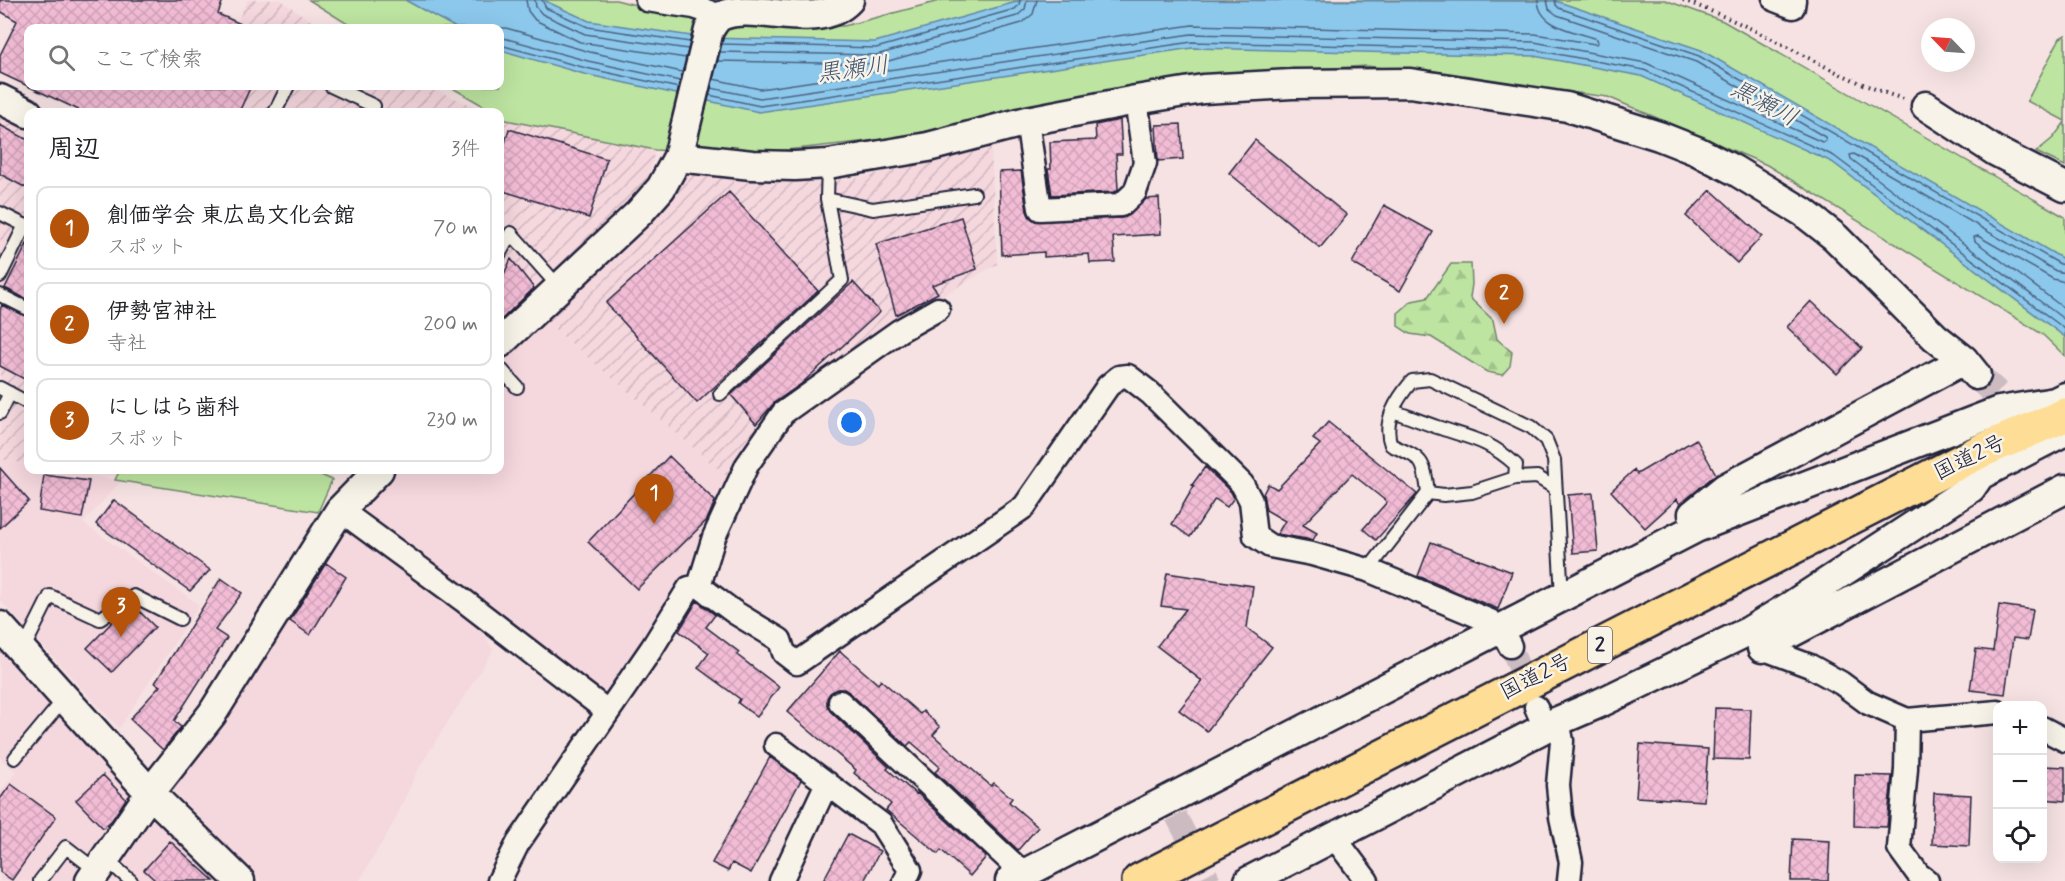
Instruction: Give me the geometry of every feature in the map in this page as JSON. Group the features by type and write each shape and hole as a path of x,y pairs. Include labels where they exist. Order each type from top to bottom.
{"highway":[{"name":"国道2号","path":"1139,881 1981,451 2062,404"}],"street":[{"path":"647,0 694,7 715,23"},
{"path":"504,339 639,213 661,188 678,157 715,23 742,9 819,14 844,5 849,0"},
{"path":"1775,0 1793,7 1794,0"},
{"path":"678,157 752,165 828,164 928,147 1027,121 1136,100 1214,88 1292,84 1410,83 1568,107 1659,136 1697,151 1734,170 1803,212 1835,237 1935,337 1970,368 1725,488 1693,514 1696,528"},
{"path":"0,99 24,111"},
{"path":"1027,121 1040,209 1121,205 1135,192 1144,163 1136,100"},
{"path":"1926,106 1995,152 2065,187"},
{"path":"699,586 714,537 747,465 783,413 899,331 938,309"},
{"path":"499,881 518,843 652,648 689,588 699,586 734,612 780,640 784,653 797,663 1024,507 1108,386 1119,377 1128,376 1150,393 1242,484 1251,501 1255,536 1270,546 1312,554 1368,570 1490,621 1506,638"},
{"path":"840,702 1017,877 1172,807 1449,654 1506,638 1562,597 1696,528 1998,411 2062,404"},
{"path":"1755,639 1792,605 1971,489 1980,475 2065,431"},
{"path":"98,870 150,793 212,714 340,510 378,476"},
{"path":"1249,881 1335,838 1546,718 1600,703 1755,639 2065,489"},
{"path":"340,510 608,711"},
{"path":"0,626 150,793 236,880"},
{"path":"1755,639 1841,683 1869,704 1907,720 1993,712"},
{"path":"1546,718 1562,741 1558,785 1571,862 1569,881"},
{"path":"1907,720 1906,769 1899,848 1918,874 1927,881"},
{"path":"2047,730 2065,740"},
{"path":"776,745 881,824 910,870 905,881"},
{"path":"781,881 827,783"},
{"path":"1335,838 1367,881"}],"lane":[{"path":"277,108 286,90"},
{"path":"340,90 374,106 373,108"},
{"path":"720,394 842,280 827,199 828,164"},
{"path":"827,199 873,209 974,194"},
{"path":"0,213 24,225"},
{"path":"0,276 24,232"},
{"path":"504,246 511,233 560,287"},
{"path":"0,295 24,307"},
{"path":"504,372 517,387"},
{"path":"1368,570 1428,493 1425,467 1413,454 1391,445 1388,436 1388,421 1400,396 1412,381 1430,379 1521,422 1546,440 1554,460 1562,597"},
{"path":"0,413 5,390 24,401"},
{"path":"1393,411 1475,438 1500,451 1516,465 1515,478"},
{"path":"1428,493 1444,495 1472,492 1515,478 1537,477 1555,488"},
{"path":"22,651 50,596 100,619 135,596 180,619"},
{"path":"15,758 65,698"},
{"path":"40,881 66,847 98,870 131,881"}],"path":[{"path":"1683,0 1744,25 1802,56 1886,94"}],"shaded area":[{"path":"248,0 280,0 316,24 236,24"},
{"path":"205,90 435,90 479,108 196,108"},
{"path":"0,112 24,124 24,463 0,459"},
{"path":"504,118 655,150 649,175 634,197 599,235 504,321"},
{"path":"991,149 997,264 897,322 838,365 730,479 543,319 625,246 672,197 687,164 776,177 847,180"},
{"path":"543,319 730,479 698,555 607,698 354,512 392,474 504,474 504,359"},
{"path":"0,459 24,463 24,474 81,474 121,481 83,523 199,605 119,728 0,600"},
{"path":"343,523 476,621 493,650 417,771 394,822 359,881 261,881 169,786 238,695 288,621 324,561"},
{"path":"0,646 132,786 128,809 80,881 0,881 0,793 16,772 0,758"},
{"path":"153,809 221,881 102,881"}],"green space":[{"path":"309,0 616,0 687,18 747,26 844,26 943,0 1665,0 1723,21 2065,217 2065,356 2042,334 1767,165 1608,97 1367,66 1216,75 1082,98 895,138 742,155 655,150 506,120 504,108 487,108 456,90 504,90 504,24 348,24"},
{"path":"2065,35 2065,121 2027,101 2060,38"},
{"path":"2065,122 2065,166 2036,152 2053,138"},
{"path":"1451,264 1471,264 1470,298 1493,320 1497,339 1512,352 1510,366 1502,375 1487,372 1431,337 1410,334 1398,326 1398,313 1412,301 1427,298"},
{"path":"118,474 319,474 332,480 318,512 115,480"}],"water":[{"name":"黒瀬川","path":"405,0 543,0 589,21 705,38 875,42 1023,0 1556,1 1701,50 2065,260 2065,337 1832,162 1641,76 1534,56 1192,48 759,112 584,74 504,51 504,24 449,24"}],"building":[{"path":"0,0 223,0 218,14 241,24 24,24 24,84 0,73 0,55 17,21 0,11"},
{"path":"36,90 249,90 241,108 74,108"},
{"path":"1120,120 1122,154 1116,154 1118,189 1115,192 1052,195 1048,169 1051,169 1050,142 1096,140 1095,125"},
{"path":"1181,124 1183,159 1158,161 1156,125"},
{"path":"0,125 24,138 24,187 0,174"},
{"path":"509,129 607,159 589,218 504,191 504,146"},
{"path":"1255,140 1347,215 1320,248 1229,173"},
{"path":"1021,171 1027,211 1035,221 1122,218 1130,215 1146,199 1159,198 1161,234 1113,237 1115,262 1090,263 1089,254 1044,257 1044,252 1002,255 999,172"},
{"path":"1711,190 1762,236 1737,263 1686,216"},
{"path":"729,192 818,291 697,403 606,303"},
{"path":"1384,205 1433,232 1400,291 1352,263"},
{"path":"961,217 977,269 932,285 938,293 896,315 876,244"},
{"path":"24,250 24,298 5,288"},
{"path":"511,259 534,288 504,317 504,274"},
{"path":"853,282 880,312 801,384 775,402 756,424 731,395"},
{"path":"1811,301 1862,348 1837,374 1787,327"},
{"path":"2,305 24,315 24,379 0,366 0,310"},
{"path":"1328,422 1417,494 1376,540 1363,529 1387,502 1352,474 1303,525 1317,533 1313,540 1277,534 1285,521 1266,510 1263,494 1268,484 1277,489 1320,444 1313,439"},
{"path":"1696,439 1716,474 1680,505 1677,499 1645,528 1611,491 1634,470 1637,474"},
{"path":"669,456 715,501 707,520 637,589 588,542"},
{"path":"1205,467 1231,492 1234,498 1227,507 1215,499 1190,537 1172,524 1194,486 1192,485"},
{"path":"0,468 29,501 0,528"},
{"path":"44,475 89,481 82,518 39,511"},
{"path":"1593,493 1598,551 1573,553 1568,495"},
{"path":"114,500 210,570 190,591 96,524"},
{"path":"1431,542 1512,572 1498,609 1418,576"},
{"path":"326,563 346,577 310,635 290,621"},
{"path":"1167,573 1253,586 1247,628 1272,647 1207,731 1179,710 1202,681 1157,646 1186,609 1161,606"},
{"path":"221,578 242,593 215,630 227,638 174,721 181,727 163,750 130,719 160,686 155,683"},
{"path":"697,601 715,615 706,627 739,652 737,655 779,687 757,717 738,703 740,699 698,668 709,653 679,631"},
{"path":"1999,605 2033,610 2028,640 2013,638 2005,694 1970,690 1976,649 1993,651"},
{"path":"134,606 155,627 112,672 87,648 117,617"},
{"path":"840,651 878,684 881,680 920,714 923,711 940,727 933,735 991,786 994,783 1012,798 1009,802 1038,827 1018,850 935,772 940,767 911,742 907,746 844,689 837,689 830,693 827,705 830,711 889,767 887,769 917,793 986,857 970,876 941,850 938,854 886,810 891,804 854,773 856,770 787,712"},
{"path":"1715,708 1751,709 1749,760 1713,759"},
{"path":"1640,744 1708,749 1704,801 1636,797"},
{"path":"770,757 801,780 751,873 732,863 728,871 712,863"},
{"path":"2047,766 2065,767 2065,801 2047,799"},
{"path":"103,775 126,799 112,820 103,828 76,800"},
{"path":"1855,775 1892,776 1887,827 1854,826"},
{"path":"11,784 56,817 12,880 0,872 0,799"},
{"path":"1934,793 1971,795 1969,846 1932,844"},
{"path":"848,834 880,851 864,881 823,881"},
{"path":"1793,839 1830,841 1828,881 1791,881"},
{"path":"170,841 214,881 156,881 144,870"}],"tunnel":[{"path":"1976,375 2065,455"},
{"path":"1510,646 1531,695"},
{"path":"1176,816 1210,881"}],"place":[{"name":"伊勢宮神社","path":"1504,324"},
{"name":"創価学会 東広島文化会館","path":"654,524"},
{"name":"にしはら歯科","path":"121,637"}]}
